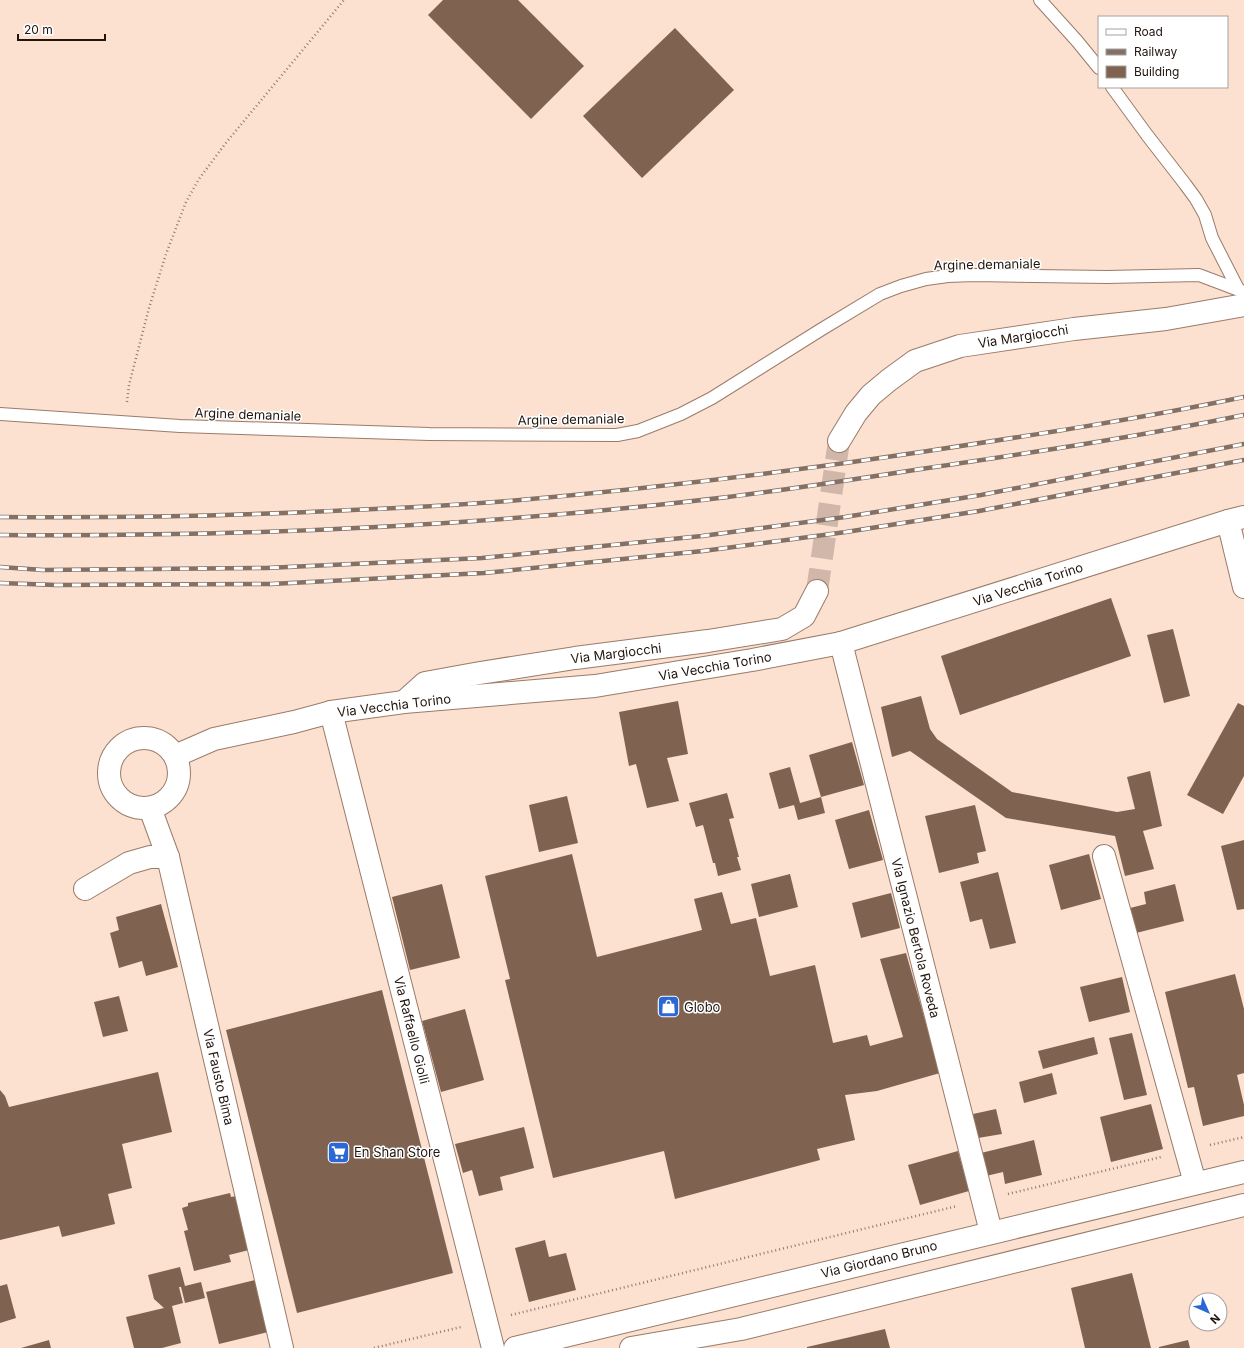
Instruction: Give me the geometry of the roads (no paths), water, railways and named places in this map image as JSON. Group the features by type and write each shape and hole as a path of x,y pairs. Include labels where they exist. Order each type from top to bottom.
{"street":[{"name":"Via Margiocchi","path":"839,441 856,413 871,395 915,361 960,346 1074,329 1166,320 1242,295"},
{"path":"1236,519 1244,587"},
{"name":"Via Vecchia Torino","path":"175,756 214,739 294,722 331,712 404,702 595,686 752,660 841,643 1236,519"},
{"name":"Via Margiocchi","path":"404,702 425,683 575,658 708,641 782,629 804,616 817,591"},
{"name":"Via Ignazio Bertola Roveda","path":"841,643 991,1232"},
{"name":"Via Raffaello Giolli","path":"331,712 493,1348"},
{"path":"148,738 158,741 168,748 175,756 179,767 179,778 176,788 170,797 161,804 150,808 142,809 126,804 118,798 109,780 109,769 117,751 125,743 136,739 148,738"},
{"name":"Via Fausto Bima","path":"150,808 168,857 282,1348"},
{"path":"1104,856 1196,1183"},
{"path":"85,889 129,862 150,857 168,857"},
{"name":"Via Giordano Bruno","path":"515,1348 1244,1172"},
{"path":"631,1348 741,1329 1244,1205"}],"lane":[{"path":"1040,0 1098,67"},
{"path":"1113,88 1196,199 1205,215 1212,238 1242,295"},
{"name":"Argine demaniale","path":"0,414 180,426 429,434 618,435 638,431 681,414 712,398 880,294 926,279 974,275 1107,277 1199,275 1242,295"}],"tunnel":[{"path":"817,591 839,441"}],"railway":[{"path":"0,517 132,517 264,514 509,501 614,491 876,459 1086,426 1244,397"},
{"path":"0,535 274,532 456,522 637,507 752,494 849,480 1083,444 1244,415"},
{"path":"0,567 43,570 266,568 482,558 702,536 845,517 981,495 1244,444"},
{"path":"0,583 56,585 271,584 484,573 703,551 846,532 979,511 1244,460"}],"place":[{"name":"Globo","path":"668,1007"},
{"name":"En Shan Store","path":"339,1152"}]}
